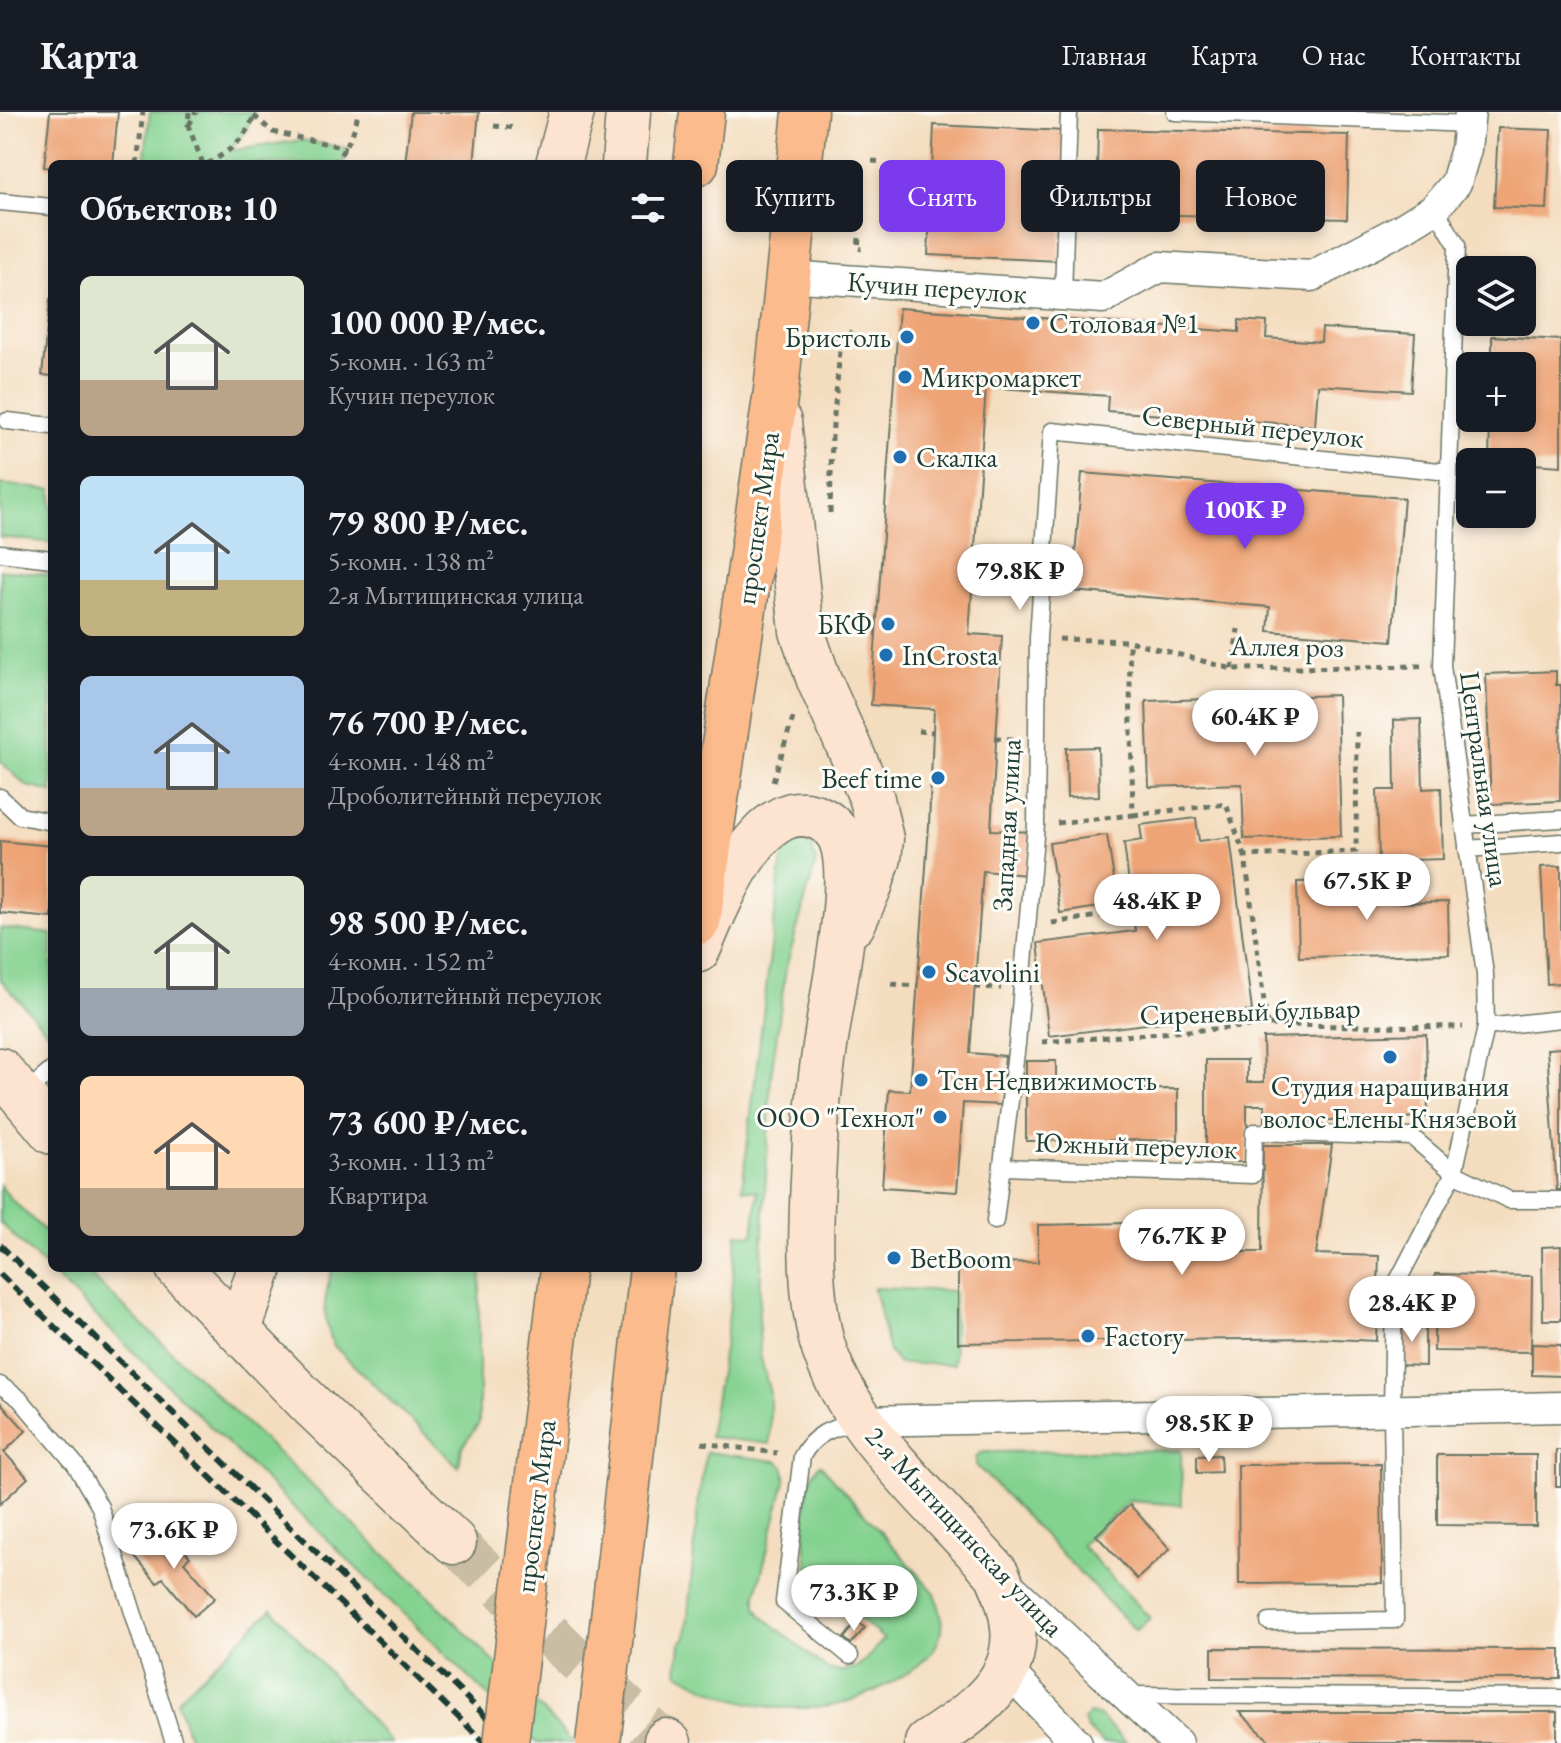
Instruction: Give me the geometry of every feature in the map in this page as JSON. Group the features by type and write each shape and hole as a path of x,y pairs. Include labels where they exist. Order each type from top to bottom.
{"main road":[{"path":"696,160 702,112"},
{"name":"проспект Мира","path":"702,895 776,391 805,112"},
{"name":"проспект Мира","path":"506,1743 563,1272"},
{"path":"598,1743 652,1272"}],"street":[{"path":"558,160 564,112"},
{"path":"559,160 572,112"},
{"path":"624,160 628,112"},
{"name":"Кучин переулок","path":"787,276 1103,298 1160,267 1312,276 1435,208 1456,183 1466,149 1469,118"},
{"name":"2-я Мытищинская улица","path":"776,391 802,631 819,680 872,799 881,839 870,886 842,948"},
{"name":"2-я Мытищинская улица","path":"702,941 726,888 764,831 781,818 794,814 811,814 829,823 840,838 845,856 842,948 816,1121 813,1278 822,1341 861,1421 997,1574 1177,1743"},
{"path":"25,1079 48,1124"},
{"path":"182,1272 308,1402 454,1542"},
{"path":"239,1330 259,1272"},
{"path":"861,1421 1561,1407"},
{"path":"927,1743 977,1708 995,1690 1006,1669 1014,1620 997,1574"},
{"path":"1006,1669 1077,1743"}],"lane":[{"path":"1063,295 1069,112"},
{"path":"1175,112 1469,118"},
{"path":"0,202 48,207"},
{"name":"Центральная улица","path":"1269,1622 1395,1620 1394,1288 1454,1173 1486,1027 1485,974 1442,666 1457,245 1435,208"},
{"path":"7,421 48,426"},
{"name":"Северный переулок","path":"1052,431 1449,472"},
{"name":"Западная улица","path":"995,1221 1017,1044 1036,825 1038,638 1052,431"},
{"path":"0,553 48,559"},
{"path":"0,797 20,816 48,821"},
{"path":"1464,825 1561,819"},
{"path":"1467,849 1561,842"},
{"path":"1486,1027 1554,1019 1561,1004"},
{"name":"Южный переулок","path":"1002,1167 1253,1175 1254,1132 1412,1137 1454,1173"},
{"path":"1454,1173 1509,1200 1561,1200"},
{"path":"0,1385 20,1399 75,1464 100,1507 174,1743"},
{"path":"850,1656 784,1602 802,1456 810,1441 820,1434 861,1421"},
{"path":"1126,1695 1561,1698"}],"path":[{"path":"137,160 143,112"},
{"path":"189,112 188,125 203,160"},
{"path":"188,125 196,112"},
{"path":"336,160 355,129 358,112"},
{"path":"212,160 229,151 255,114 273,132 346,148"},
{"path":"494,126 518,128"},
{"path":"872,161 879,162"},
{"path":"859,238 858,248 867,249"},
{"path":"829,526 832,436 840,351 852,330"},
{"path":"1232,669 1238,629"},
{"name":"Аллея роз","path":"1038,638 1129,641 1232,669 1442,666"},
{"path":"1129,641 1133,815"},
{"path":"770,793 793,717"},
{"path":"918,731 933,732"},
{"path":"1245,856 1356,851 1357,732"},
{"path":"1036,825 1226,804 1245,856 1267,1025"},
{"path":"1027,927 1132,911"},
{"path":"892,984 917,986"},
{"name":"Сиреневый бульвар","path":"1017,1044 1267,1025 1486,1027"},
{"path":"702,1443 777,1453"}],"green space":[{"path":"150,112 255,112 230,151 302,140 346,148 344,160 144,160"},
{"path":"0,484 48,490 48,543 0,537"},
{"path":"0,570 48,575 48,791 27,786 0,761"},
{"path":"797,843 812,846 816,862 786,968 771,1077 759,1313 760,1354 770,1394 770,1444 709,1437 728,1325 737,1234 753,1235 758,1191 742,1189 781,864 786,851"},
{"path":"0,928 48,934 48,1033 0,979"},
{"path":"0,1185 48,1234 48,1269 0,1223"},
{"path":"51,1272 87,1272 444,1611 574,1743 537,1743"},
{"path":"332,1272 482,1272 479,1423 462,1447 459,1467 335,1347 327,1327 327,1289"},
{"path":"874,1288 954,1291 954,1364 899,1364 889,1352"},
{"path":"1181,1450 1182,1505 1129,1501 1081,1545 1150,1618 1136,1631 976,1465 980,1453 987,1452"},
{"path":"706,1452 776,1461 784,1469 785,1481 756,1595 756,1607 761,1615 827,1669 837,1671 846,1671 860,1664 884,1639 810,1575 805,1533 806,1501 809,1486 820,1464 935,1593 941,1629 932,1652 907,1673 874,1691 843,1703 821,1707 777,1707 747,1702 704,1687 677,1672 680,1644 686,1637"},
{"path":"272,1609 391,1743 191,1743 177,1700"},
{"path":"1089,1714 1098,1715 1127,1743 1102,1743 1087,1728 1084,1720"}],"building":[{"path":"50,112 118,112 113,160 48,160 48,168 44,167"},
{"path":"411,112 479,112 474,160 405,160"},
{"path":"934,125 1065,131 1064,160 1021,160 1021,232 1060,232 1059,261 928,255 929,232 1005,232 1005,160 932,160"},
{"path":"1498,128 1551,130 1547,209 1494,207"},
{"path":"1098,129 1349,135 1347,219 1325,218 1325,160 1196,160 1196,215 1180,215 1180,160 1097,160"},
{"path":"899,308 1239,332 1239,320 1267,322 1266,338 1321,342 1322,328 1415,334 1411,391 1318,385 1315,426 1107,411 1108,396 986,387 969,634 1002,636 991,830 1031,832 1028,875 983,871 970,1053 1005,1056 1001,1105 963,1103 957,1192 882,1187 889,1090 910,1091 934,709 871,705"},
{"path":"48,318 48,376 42,375"},
{"path":"1492,336 1561,340 1561,466 1536,464 1536,448 1489,448 1490,432 1536,432 1536,352 1492,352"},
{"path":"1082,473 1404,498 1392,641 1268,631 1270,607 1072,591"},
{"path":"1556,671 1556,685 1561,685 1560,801 1491,804 1486,674"},
{"path":"1337,695 1341,836 1244,839 1242,784 1149,787 1146,701"},
{"path":"1421,719 1423,789 1441,788 1443,859 1379,861 1377,790 1395,790 1394,720"},
{"path":"1098,747 1099,796 1067,797 1066,748"},
{"path":"1196,818 1199,841 1230,837 1252,1011 1049,1036 1038,943 1135,931 1124,843 1142,840 1140,825"},
{"path":"1107,835 1118,904 1060,913 1049,843"},
{"path":"0,841 48,846 48,918 0,913"},
{"path":"1561,866 1561,983 1547,984 1541,867"},
{"path":"1384,880 1384,903 1448,902 1449,954 1299,957 1297,882"},
{"path":"1426,1034 1428,1117 1265,1122 1265,1105 1247,1105 1247,1162 1206,1162 1206,1060 1247,1060 1247,1082 1264,1082 1263,1038"},
{"path":"1561,1048 1561,1190 1557,1190 1547,1049"},
{"path":"1026,1061 1056,1061 1056,1090 1178,1089 1178,1140 1026,1141"},
{"path":"1263,1145 1332,1145 1316,1254 1379,1256 1376,1341 1313,1338 958,1343 958,1263 1038,1262 1038,1225 1223,1221 1223,1252 1262,1252"},
{"path":"1561,1246 1561,1320 1543,1320 1542,1247"},
{"path":"1435,1274 1532,1276 1531,1352 1434,1351"},
{"path":"1398,1323 1425,1323 1425,1366 1398,1365"},
{"path":"1532,1344 1561,1345 1561,1376 1532,1375"},
{"path":"0,1402 26,1431 4,1452 28,1478 0,1504"},
{"path":"1556,1450 1561,1450 1561,1486 1556,1486"},
{"path":"1220,1455 1221,1472 1197,1473 1197,1456"},
{"path":"1437,1455 1536,1455 1536,1526 1437,1525"},
{"path":"1381,1464 1382,1583 1239,1584 1238,1465"},
{"path":"1130,1505 1170,1549 1137,1579 1096,1535"},
{"path":"166,1528 190,1557 184,1562 215,1598 194,1616 163,1578 157,1583 134,1556"},
{"path":"857,1622 865,1628 851,1644 844,1638"},
{"path":"1212,1648 1561,1649 1561,1679 1212,1678"},
{"path":"1239,1712 1557,1712 1557,1743 1272,1743"}],"tunnel":[{"path":"454,1542 651,1731 666,1741"}],"railway":[{"path":"0,1245 513,1743"},
{"path":"0,1274 485,1743"}],"place":[{"name":"Столовая №1","path":"1033,323"},
{"name":"Бристоль","path":"907,337"},
{"name":"Микромаркет","path":"905,377"},
{"name":"Скалка","path":"900,457"},
{"name":"БКФ","path":"888,624"},
{"name":"InCrosta","path":"886,655"},
{"name":"Beef time","path":"938,778"},
{"name":"Scavolini","path":"929,972"},
{"name":"Студия наращивания волос Елены Князевой","path":"1390,1057"},
{"name":"Тсн Недвижимость","path":"921,1080"},
{"name":"ООО \"Технол\"","path":"940,1117"},
{"name":"BetBoom","path":"894,1258"},
{"name":"Factory","path":"1088,1336"}]}
